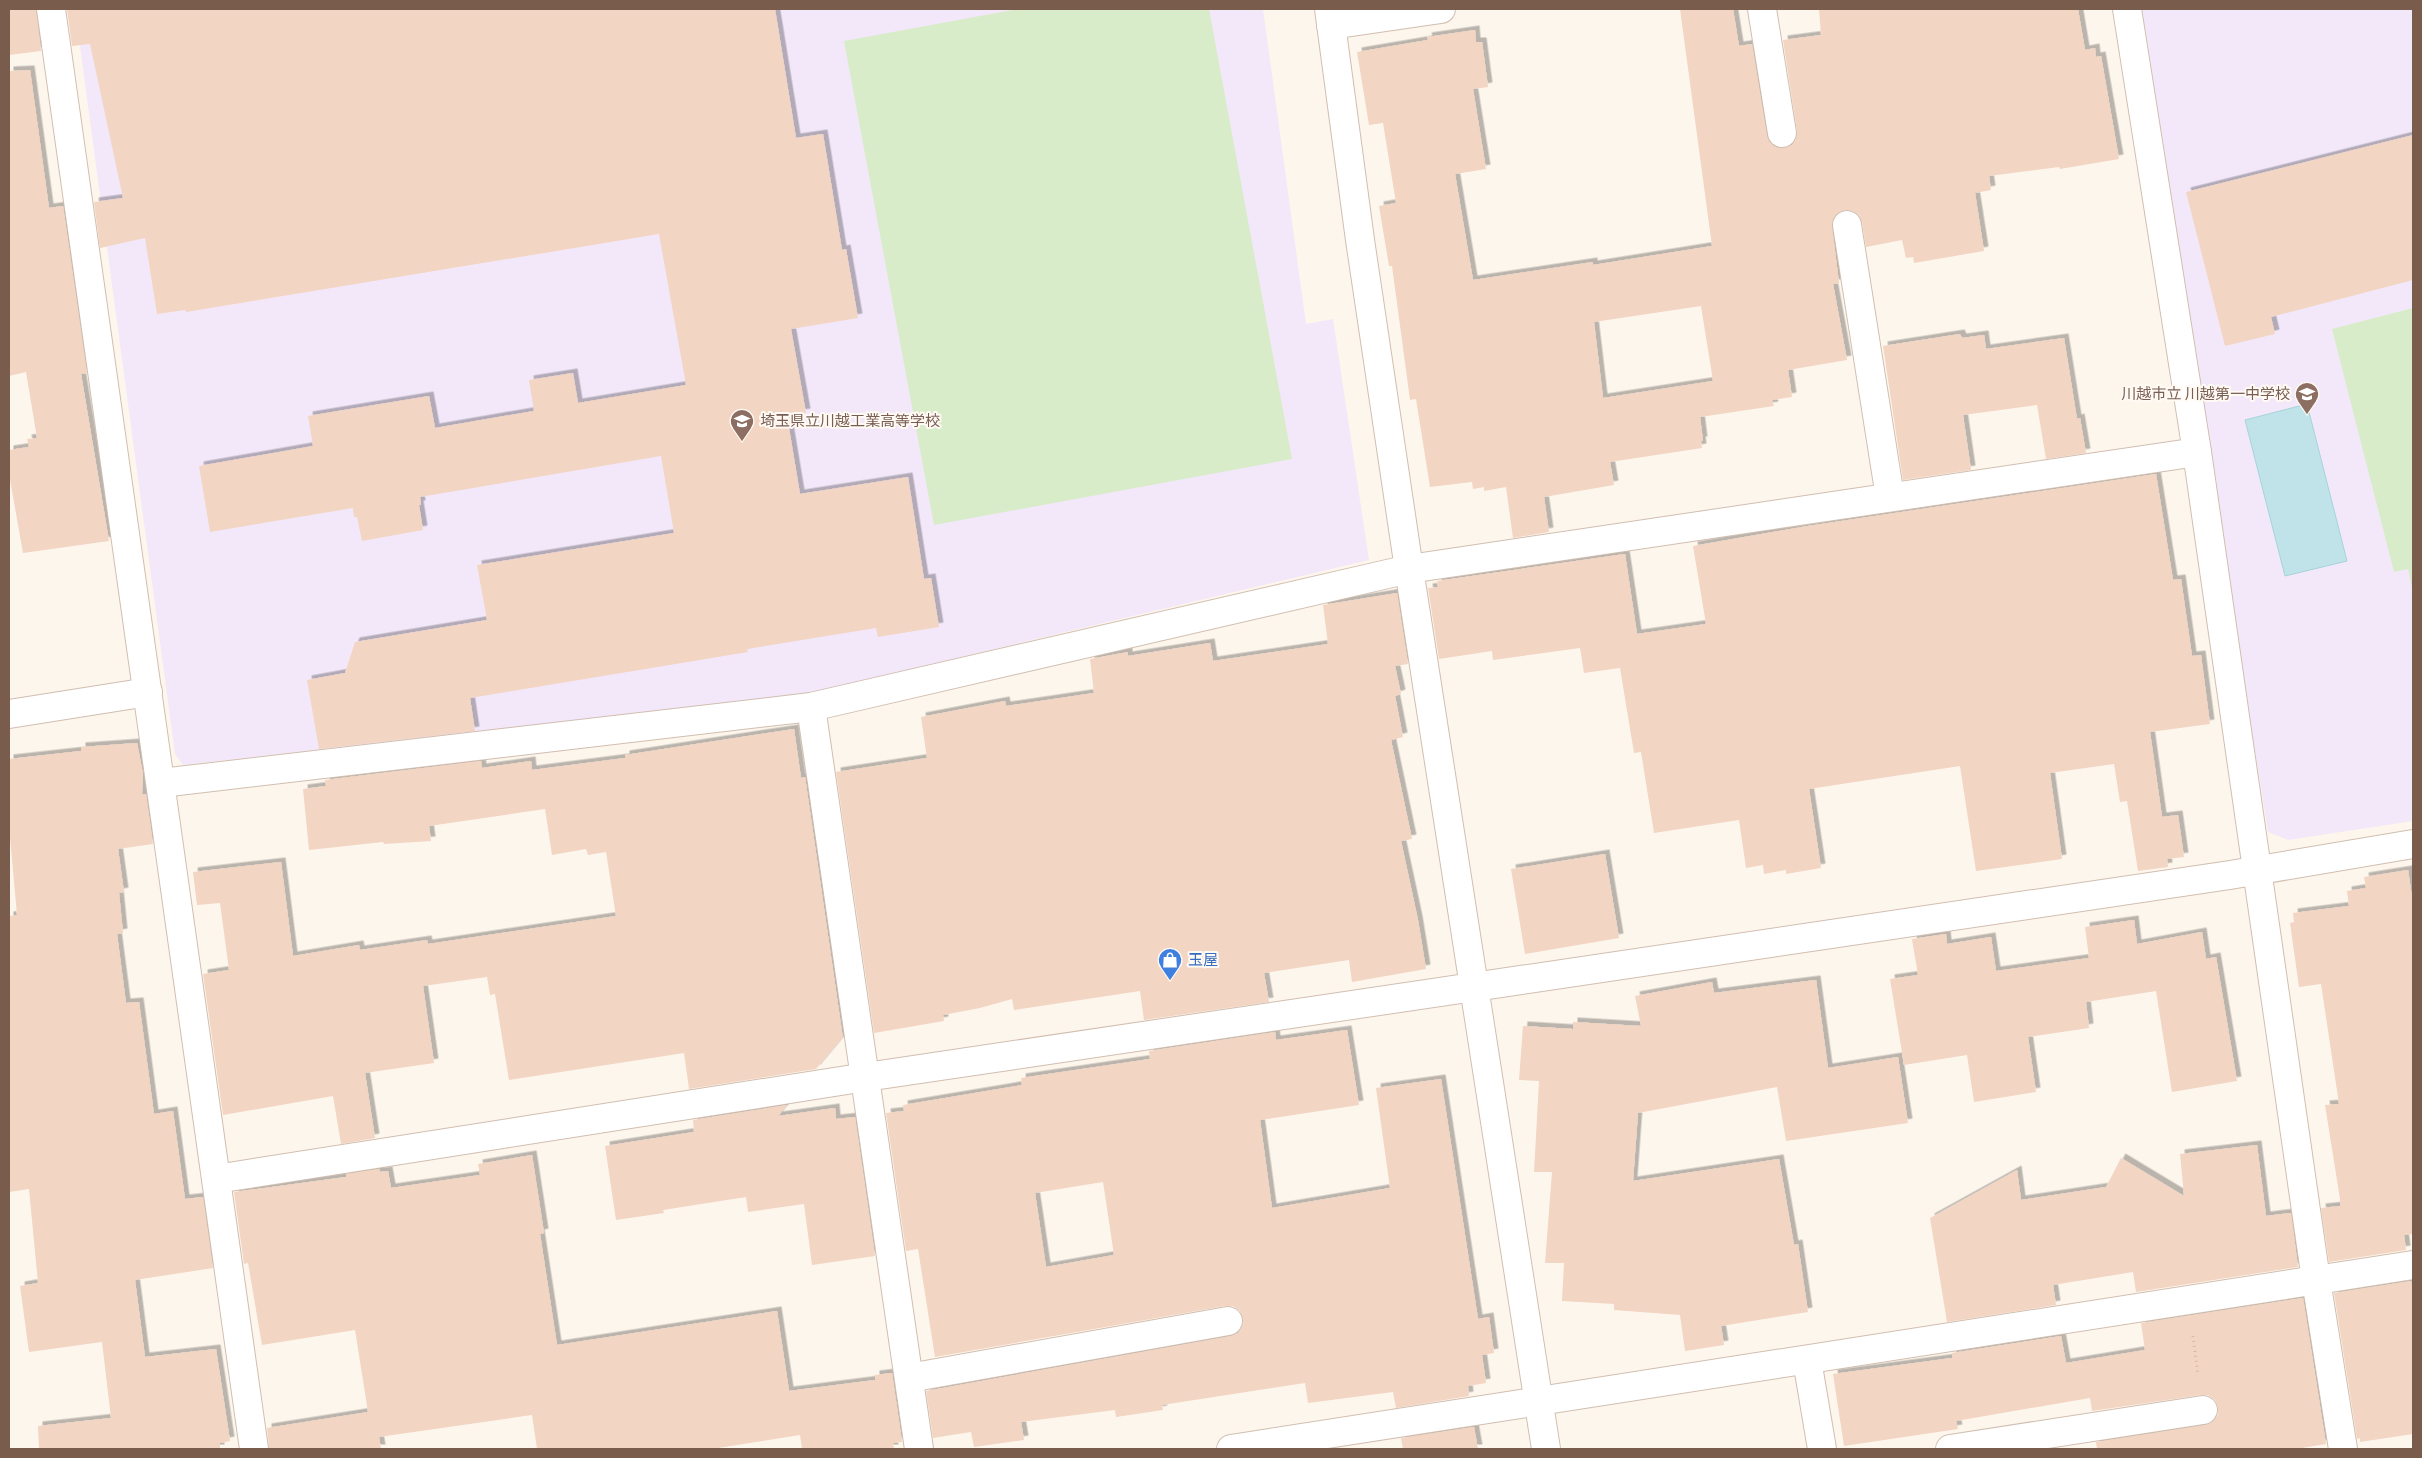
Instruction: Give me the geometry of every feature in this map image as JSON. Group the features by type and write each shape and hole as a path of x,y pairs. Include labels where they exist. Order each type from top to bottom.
{"street":[{"path":"51,9 254,1449"},
{"path":"1441,9 1330,17 1360,240 1409,569 1546,1449"},
{"path":"1762,9 1782,133"},
{"path":"2127,9 2197,452 2316,1280 2343,1449"},
{"path":"1846,225 1890,498"},
{"path":"161,783 811,707 1409,569 2197,452"},
{"path":"9,714 148,692"},
{"path":"811,707 919,1449"},
{"path":"216,1179 866,1077 2257,871 2413,844"},
{"path":"1231,1449 2413,1265"},
{"path":"909,1378 1228,1321"},
{"path":"1807,1360 1822,1449"},
{"path":"1950,1449 2203,1410"}],"path":[{"path":"2188,1299 2203,1410"}],"shaded area":[{"name":"埼玉県立川越工業高等学校","path":"75,9 1263,9 1306,324 1333,319 1369,560 805,694 183,765 175,754"},
{"name":"川越市立 川越第一中学校","path":"2135,9 2413,9 2413,821 2288,840 2268,832"}],"green space":[{"path":"1018,9 1209,9 1292,459 934,525 844,41"},
{"path":"2413,308 2413,592 2408,569 2394,572 2332,329"}],"water":[{"path":"2307,404 2347,561 2285,576 2245,420"}],"building":[{"path":"9,9 36,9 41,51 9,55"},
{"path":"67,9 775,9 796,138 823,134 842,250 846,249 858,318 791,329 806,413 787,416 800,494 908,477 924,579 931,578 939,627 878,637 876,628 747,649 748,652 470,698 475,731 319,749 307,680 345,673 355,642 487,620 477,565 674,533 661,456 420,497 421,505 419,505 423,530 362,541 353,508 210,532 199,466 313,446 308,416 429,396 435,428 534,411 529,380 573,373 578,403 686,385 659,234 186,312 185,310 157,314 145,238 100,248 94,202 123,198 90,44 72,46"},
{"path":"1680,9 1733,9 1739,46 1752,44 1767,136 1776,147 1784,148 1792,145 1796,139 1797,131 1783,40 1821,35 1819,9 2078,9 2085,50 2095,48 2096,57 2101,56 2119,159 2060,169 2059,167 1989,176 1991,190 1975,193 1984,251 1914,263 1913,257 1906,258 1902,240 1866,247 1859,215 1853,211 1845,210 1838,213 1833,219 1832,227 1839,283 1833,284 1847,360 1788,370 1792,397 1772,400 1774,406 1700,417 1702,448 1610,462 1614,485 1544,497 1549,532 1513,538 1506,487 1484,491 1484,487 1473,489 1472,482 1430,487 1416,399 1410,400 1392,266 1389,266 1379,206 1396,203 1383,123 1369,125 1357,52 1428,40 1427,37 1475,30 1476,42 1482,42 1488,87 1473,89 1486,169 1455,174 1473,280 1593,262 1593,265 1712,246","holes":["1701,306 1713,381 1603,398 1594,322"]},
{"path":"30,70 49,208 63,206 87,373 81,374 109,541 23,553 9,474 9,450 29,447 27,439 37,438 26,372 9,376 9,71"},
{"path":"2413,135 2413,280 2271,317 2275,334 2225,346 2186,192"},
{"path":"1960,334 1962,338 1984,335 1986,349 2064,338 2077,419 2080,418 2086,453 2046,459 2037,405 1963,415 1971,470 1903,480 1883,346"},
{"path":"2156,474 2173,580 2181,579 2192,656 2201,655 2210,724 2150,732 2162,817 2178,815 2184,857 2167,859 2168,867 2138,871 2127,801 2120,802 2114,764 2050,773 2062,859 1976,871 1960,766 1809,789 1821,868 1786,874 1786,870 1764,874 1763,865 1746,868 1739,820 1654,833 1641,752 1634,753 1620,668 1584,673 1580,648 1493,660 1492,651 1439,659 1428,588 1438,587 1437,581 1625,554 1637,634 1706,624 1693,546 1808,526"},
{"path":"1397,593 1408,664 1395,666 1401,694 1395,696 1403,737 1391,740 1412,839 1401,841 1418,920 1426,969 1352,982 1349,960 1264,973 1269,1002 1144,1020 1140,991 1014,1010 1012,999 980,1008 943,1015 944,1021 874,1033 836,772 927,758 921,717 1005,701 1006,706 1094,693 1090,659 1128,652 1128,656 1210,643 1213,661 1328,644 1323,605"},
{"path":"794,729 801,778 805,777 843,1039 816,1069 689,1089 684,1053 509,1080 495,994 490,995 487,977 423,986 434,1063 365,1073 375,1138 341,1144 333,1096 223,1115 203,974 229,970 220,903 197,905 193,872 281,862 293,956 359,945 360,950 427,940 428,944 616,916 606,852 588,855 586,849 552,855 545,809 429,826 431,841 384,844 383,842 309,850 303,789 326,786 325,780 481,761 482,768 531,761 532,770 625,758 625,755"},
{"path":"137,743 143,774 142,794 146,794 153,844 118,849 124,892 119,893 123,933 117,934 126,1003 139,1002 154,1114 173,1111 185,1199 203,1197 213,1268 135,1280 145,1357 216,1349 230,1441 220,1443 220,1449 39,1449 38,1426 111,1418 102,1342 29,1352 20,1286 38,1283 29,1189 9,1192 9,916 17,915 9,826 9,759 81,751 81,747"},
{"path":"1605,854 1619,938 1525,954 1511,869"},
{"path":"2408,870 2413,904 2413,1234 2404,1235 2406,1250 2329,1262 2321,1208 2340,1206 2340,1199 2325,1105 2339,1104 2321,984 2299,987 2290,923 2294,922 2293,913 2349,906 2347,891 2366,888 2364,877"},
{"path":"2134,920 2137,944 2202,932 2206,959 2216,957 2237,1081 2172,1092 2156,991 2086,1002 2089,1028 2028,1037 2036,1092 1974,1102 1967,1055 1904,1065 1890,979 1918,975 1912,939 1946,934 1947,944 1991,937 1996,971 2089,958 2085,927"},
{"path":"1816,980 1828,1068 1898,1057 1908,1123 1786,1141 1777,1087 1638,1113 1633,1181 1779,1159 1794,1245 1798,1244 1808,1312 1721,1326 1724,1345 1685,1351 1680,1315 1614,1310 1614,1304 1562,1301 1564,1263 1545,1263 1552,1172 1534,1172 1539,1081 1519,1080 1523,1026 1573,1029 1573,1022 1641,1026 1635,996 1712,982 1714,993"},
{"path":"1347,1030 1359,1105 1260,1120 1272,1208 1390,1188 1376,1088 1441,1079 1478,1319 1489,1317 1494,1353 1482,1355 1486,1383 1468,1386 1469,1396 1396,1408 1393,1392 1308,1403 1305,1383 1162,1405 1163,1410 1116,1417 1115,1410 1021,1422 1024,1440 974,1447 971,1432 933,1438 926,1391 1231,1336 1238,1333 1242,1327 1243,1319 1240,1311 1233,1306 1225,1306 935,1357 918,1249 906,1251 886,1113 904,1111 903,1105 1022,1085 1021,1078 1150,1059 1149,1051 1275,1032 1276,1040","holes":["1103,1182 1114,1255 1046,1267 1035,1193"]},
{"path":"787,1105 778,1116 835,1108 836,1119 855,1117 875,1256 812,1265 804,1204 748,1212 746,1197 663,1210 664,1213 616,1220 605,1146 694,1132 693,1120"},
{"path":"2257,1145 2266,1216 2291,1213 2298,1267 2136,1292 2133,1272 2053,1285 2056,1305 1947,1322 1930,1218 2017,1170 2021,1200 2106,1187 2121,1158 2184,1196 2180,1154"},
{"path":"532,1155 544,1233 540,1234 557,1345 777,1311 789,1391 875,1380 875,1375 892,1373 902,1442 893,1443 894,1449 802,1449 800,1435 712,1449 537,1449 532,1415 379,1437 381,1449 269,1449 267,1428 368,1412 355,1330 262,1345 248,1263 244,1264 234,1192 346,1177 346,1174 379,1169 380,1172 388,1171 391,1188 480,1175 478,1164"},
{"path":"2411,1281 2413,1296 2413,1434 2360,1442 2360,1438 2357,1439 2334,1293"},
{"path":"2303,1298 2326,1444 2296,1449 2097,1449 2096,1442 2205,1425 2212,1422 2218,1415 2218,1407 2215,1400 2208,1395 2201,1395 2092,1411 2090,1398 1956,1421 1958,1429 1844,1446 1833,1374 1952,1358 1952,1353 2061,1336 2066,1363 2145,1350 2141,1323"},
{"path":"1474,1427 1478,1449 1403,1449 1401,1438"}],"place":[{"name":"川越市立 川越第一中学校","path":"2307,415"},
{"name":"埼玉県立川越工業高等学校","path":"742,442"},
{"name":"玉屋","path":"1170,981"}]}
